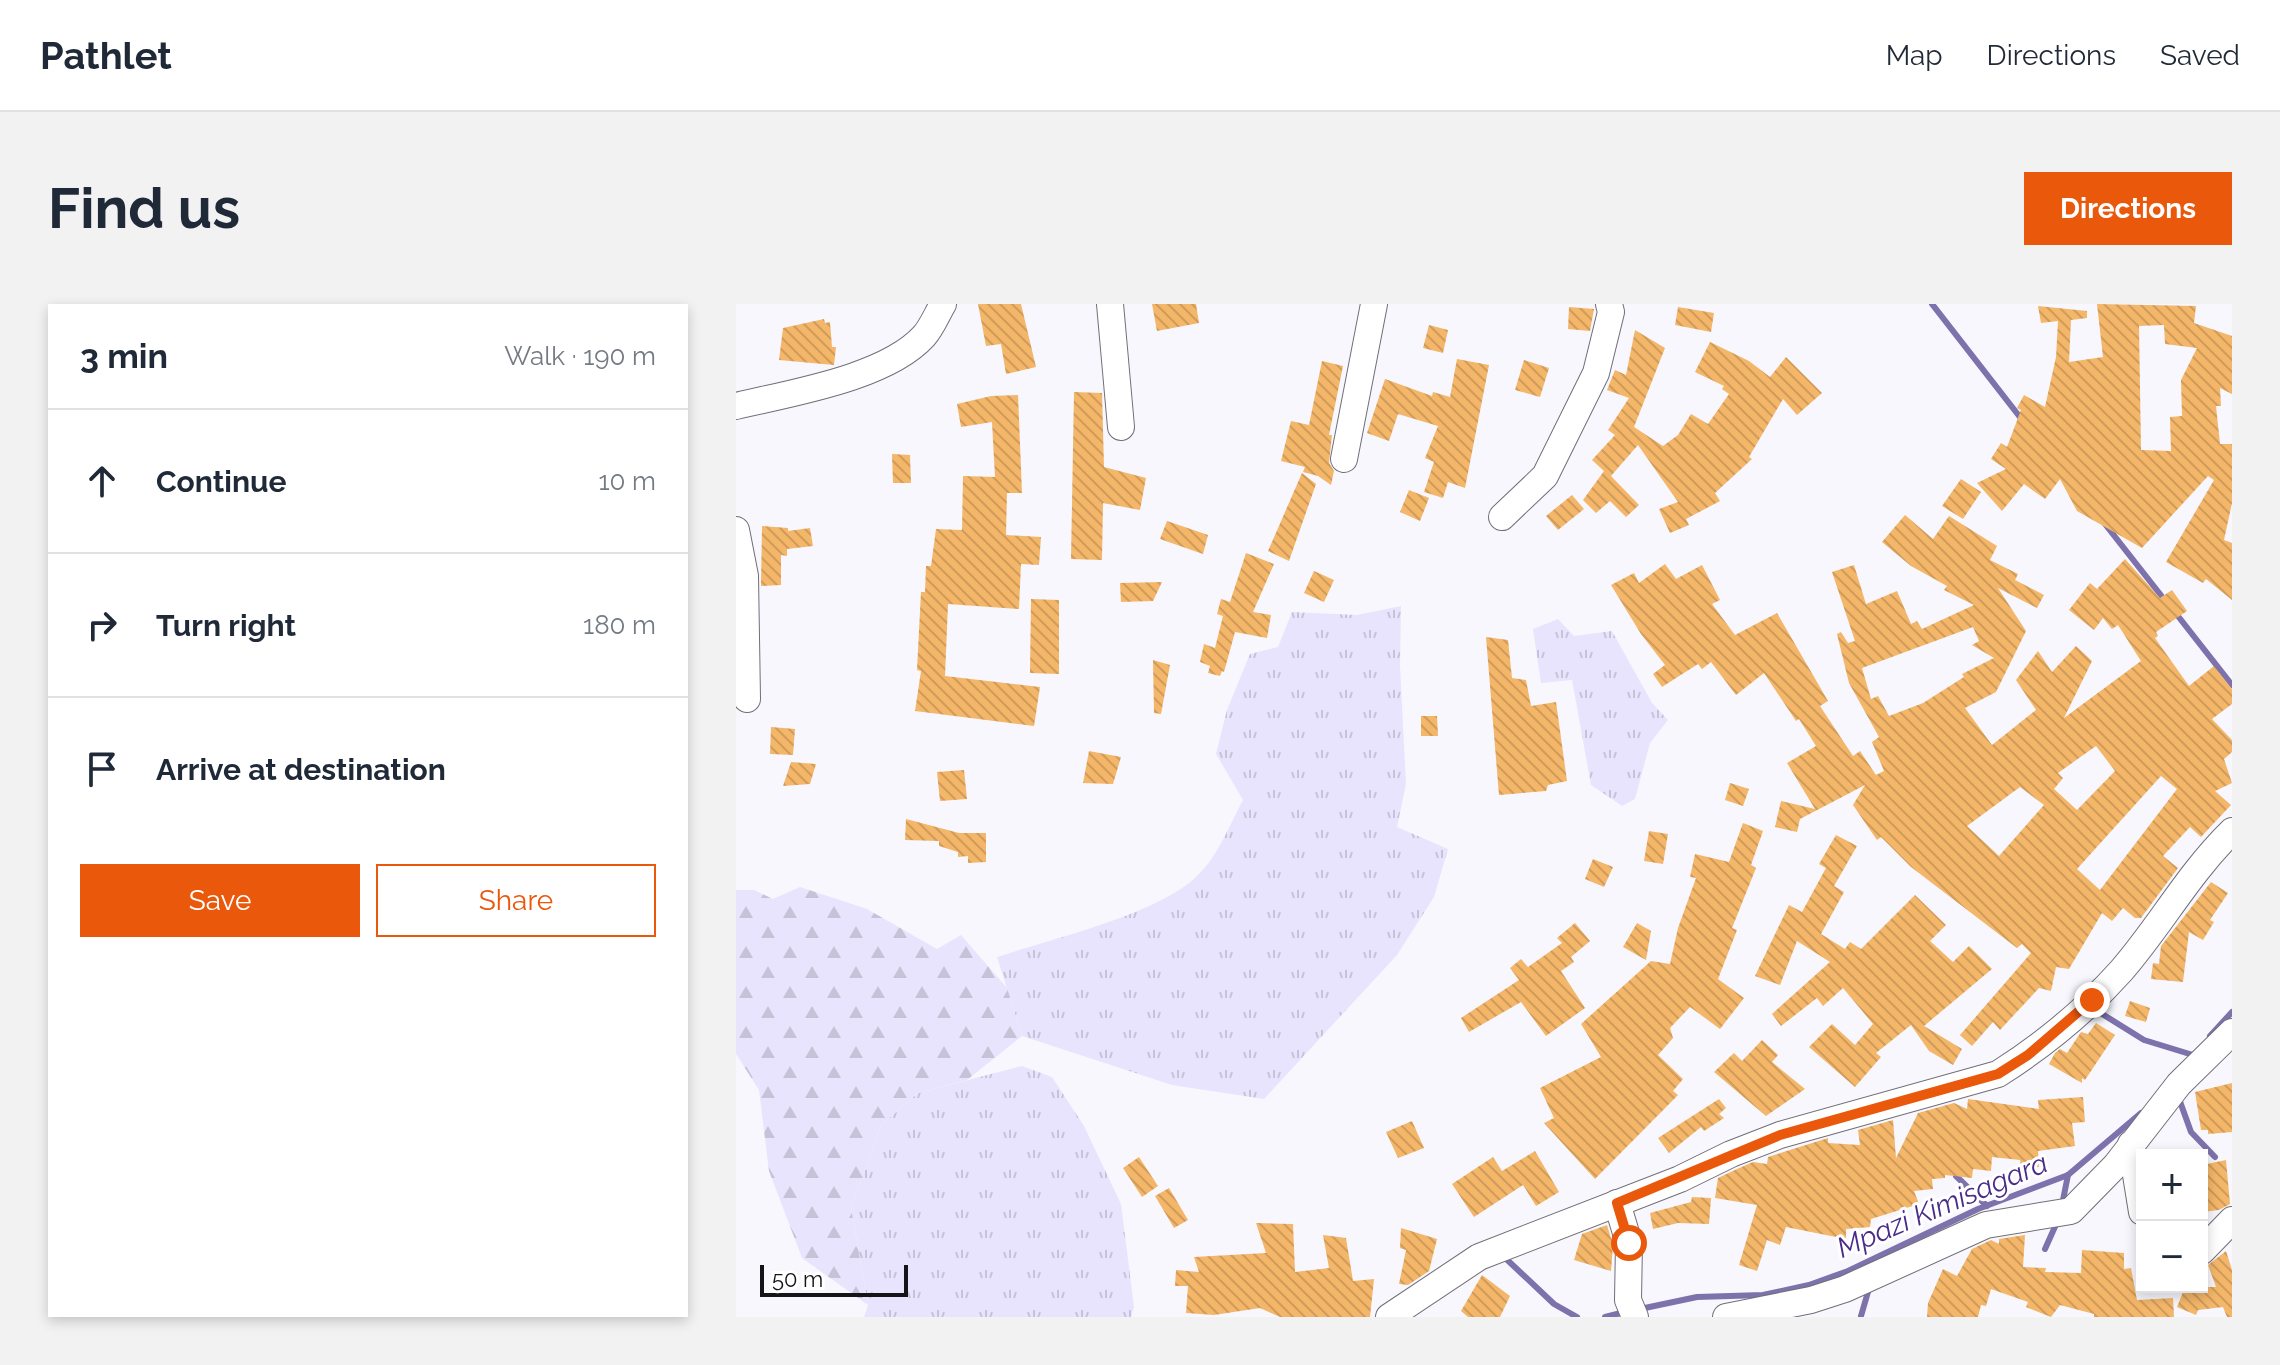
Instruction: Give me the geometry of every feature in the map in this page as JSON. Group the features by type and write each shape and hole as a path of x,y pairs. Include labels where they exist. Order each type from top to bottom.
{"street":[{"path":"736,406 802,391 885,363 924,336 943,304"},
{"path":"1110,304 1121,427"},
{"path":"1344,459 1374,304"},
{"path":"1502,517 1545,476 1596,373 1611,312 1609,304"},
{"path":"736,530 745,576 747,699"},
{"path":"1389,1317 1479,1257 1780,1135 1998,1074 2028,1055 2121,971 2199,863 2232,831"},
{"path":"1726,1317 1845,1289 1986,1225 2071,1211 2179,1084 2232,1032"},
{"path":"2131,1144 2136,1175"},
{"path":"1617,1203 1629,1243 1628,1300 1635,1317"},
{"path":"2208,1245 2232,1220"}],"green space":[{"path":"1401,606 1400,666 1406,784 1397,827 1448,849 1434,897 1397,955 1264,1099 1172,1085 1022,1036 997,957 1104,924 1158,902 1198,875 1218,849 1243,800 1216,754 1227,710 1250,654 1278,647 1292,612 1357,615"},
{"path":"1558,619 1574,636 1612,631 1652,703 1668,720 1650,743 1635,799 1622,806 1591,785 1572,680 1541,683 1533,629"},
{"path":"800,887 867,909 937,949 961,935 1007,988 1022,1036 967,1080 918,1093 881,1125 851,1207 868,1305 802,1258 769,1171 759,1090 736,1054 736,890 754,890 773,899"},
{"path":"1022,1066 1052,1077 1084,1126 1121,1204 1134,1307 1131,1317 864,1317 868,1305 851,1207 881,1125 918,1093"}],"building":[{"path":"978,304 1021,304 1036,367 1006,374 1001,344 986,346"},
{"path":"1152,304 1196,304 1199,323 1157,331"},
{"path":"2097,304 2196,306 2194,323 2232,336 2232,394 2220,388 2221,406 2216,406 2220,444 2232,444 2232,503 2224,540 2232,543 2232,600 2206,579 2203,583 2166,562 2214,480 2208,476 2142,548 2077,511 2060,479 2045,499 2024,484 2002,511 1977,483 2006,469 1991,459 2001,443 2007,447 2021,410 2017,408 2024,395 2045,407 2056,357 2058,321 2041,323 2038,306 2087,311 2087,318 2071,320 2069,362 2103,357","holes":["2164,325 2165,344 2197,348 2181,380 2182,416 2170,417 2171,451 2141,450 2139,326"]},
{"path":"1569,307 1594,309 1590,331 1568,329"},
{"path":"1678,307 1714,313 1711,332 1675,325"},
{"path":"824,319 825,323 830,322 832,347 836,347 834,365 779,360 783,328"},
{"path":"1429,325 1448,330 1443,353 1423,348"},
{"path":"1635,330 1665,348 1634,427 1663,446 1678,435 1691,414 1708,424 1729,394 1722,389 1724,386 1695,372 1710,342 1749,361 1770,377 1786,357 1822,393 1797,415 1783,399 1749,457 1752,459 1715,493 1720,501 1686,519 1689,525 1670,533 1659,509 1678,502 1638,445 1611,476 1639,505 1626,517 1610,501 1596,513 1583,500 1604,471 1592,460 1615,435 1608,430 1629,398 1607,390 1615,370 1626,375"},
{"path":"1457,359 1489,365 1465,488 1448,482 1443,498 1424,492 1434,462 1425,458 1438,426 1398,414 1389,441 1367,433 1385,379 1432,396 1433,392 1450,397"},
{"path":"1524,360 1549,368 1540,397 1515,390"},
{"path":"1322,361 1343,366 1329,435 1332,435 1329,463 1334,471 1331,485 1318,476 1303,472 1305,467 1281,461 1291,421 1309,425"},
{"path":"1074,392 1102,393 1104,467 1146,478 1140,510 1103,503 1102,560 1071,559"},
{"path":"1018,395 1022,493 1007,493 1006,535 1041,537 1039,565 1021,564 1019,609 948,604 945,676 1040,687 1034,726 915,711 921,671 917,670 921,592 925,592 926,566 931,566 936,529 962,530 963,476 995,477 992,422 961,427 957,404 991,396"},
{"path":"892,454 910,455 911,483 893,483"},
{"path":"1302,473 1316,484 1289,561 1268,551"},
{"path":"1961,479 1981,492 1963,519 1942,506"},
{"path":"1409,490 1429,498 1420,521 1400,512"},
{"path":"1572,495 1584,509 1558,530 1546,516"},
{"path":"1905,515 1933,539 1949,516 1997,546 1990,560 2018,574 2015,580 2044,595 2037,608 1998,588 2026,631 1996,692 1965,708 1992,745 2036,710 2016,680 2038,651 2052,672 2076,646 2092,661 2064,718 2141,661 2118,625 2112,629 2103,618 2094,630 2069,610 2090,583 2097,589 2125,559 2160,598 2172,590 2187,611 2156,632 2158,636 2155,638 2189,686 2214,666 2232,689 2232,704 2212,719 2232,740 2232,752 2224,759 2232,783 2215,791 2231,805 2201,837 2190,827 2163,856 2178,868 2141,918 2135,918 2123,908 2112,921 2102,913 2069,969 2056,967 2051,991 2039,988 2000,1030 1993,1022 1972,1046 1960,1035 2031,953 2022,944 2017,948 1911,867 1881,837 1877,840 1853,805 1865,785 1800,819 1797,832 1775,827 1781,801 1815,809 1787,763 1816,746 1799,719 1796,721 1764,673 1736,695 1711,662 1702,669 1698,664 1662,687 1653,674 1665,665 1641,634 1611,585 1634,573 1639,583 1665,564 1676,579 1702,565 1720,600 1712,604 1735,635 1777,613 1828,701 1820,706 1853,756 1860,751 1876,775 1884,771 1872,742 1879,737 1849,683 1837,634 1841,632 1848,643 1855,641 1832,572 1854,565 1866,604 1897,591 1911,624 1917,621 1922,629 1974,605 1944,590 1947,586 1911,566 1882,542","holes":["1973,627 1979,641 1972,645 1994,658 1962,674 1964,677 1923,703 1889,716 1878,696 1871,699 1862,668","2096,746 2115,771 2077,810 2054,789 2063,778 2058,773","2161,776 2177,789 2100,890 2077,869","2020,787 2044,805 1999,856 1967,826"]},
{"path":"1167,521 1208,535 1203,554 1160,539"},
{"path":"762,526 788,528 788,531 810,528 813,546 787,549 787,556 781,555 781,585 761,586"},
{"path":"1246,553 1274,564 1253,612 1271,615 1267,638 1235,632 1224,672 1220,676 1208,673 1210,666 1200,662 1204,644 1215,648 1223,616 1217,614 1221,599 1230,602"},
{"path":"1314,571 1334,580 1324,602 1304,593"},
{"path":"1162,582 1153,601 1121,602 1120,583"},
{"path":"1031,599 1059,600 1059,674 1030,673"},
{"path":"1486,637 1508,640 1512,678 1526,680 1531,706 1556,702 1567,781 1548,785 1546,791 1499,795"},
{"path":"1153,660 1170,665 1161,714 1154,713"},
{"path":"1421,716 1437,716 1438,736 1421,736"},
{"path":"771,727 795,729 793,755 770,754"},
{"path":"1089,751 1121,757 1113,784 1083,783"},
{"path":"791,762 816,764 810,784 783,786"},
{"path":"964,770 967,799 940,801 937,772"},
{"path":"1730,783 1749,789 1743,806 1725,800"},
{"path":"906,819 959,833 986,833 986,862 968,863 968,856 958,857 958,852 939,846 939,841 905,840"},
{"path":"1743,823 1763,831 1751,865 1756,868 1732,928 1737,930 1718,979 1744,998 1720,1029 1690,1007 1670,1028 1673,1038 1658,1055 1683,1079 1673,1091 1678,1095 1595,1179 1544,1123 1554,1118 1540,1088 1601,1057 1581,1024 1651,961 1670,964 1678,928 1696,878 1690,877 1695,854 1729,862"},
{"path":"1649,831 1668,834 1663,864 1644,861"},
{"path":"1836,835 1857,846 1834,886 1844,892 1821,934 1845,949 1850,942 1861,949 1915,895 1946,925 1930,941 1953,962 1969,946 1992,969 1924,1026 1962,1049 1953,1065 1929,1051 1911,1025 1876,1053 1881,1057 1855,1087 1809,1047 1832,1024 1855,1045 1873,1024 1843,988 1823,1006 1817,998 1781,1026 1772,1014 1830,962 1797,941 1780,985 1755,976 1789,905 1802,912 1826,868 1819,864"},
{"path":"1593,859 1613,867 1604,887 1585,879"},
{"path":"2211,882 2228,893 2210,920 2214,922 2203,940 2189,932 2183,982 2151,979 2153,963 2159,964 2161,946"},
{"path":"1575,923 1590,941 1571,957 1574,962 1561,971 1585,1008 1546,1036 1521,1002 1469,1032 1461,1018 1519,980 1510,968 1521,959 1528,967 1562,943 1557,938"},
{"path":"1637,923 1651,931 1646,960 1623,947"},
{"path":"2130,1001 2150,1008 2146,1022 2125,1016"},
{"path":"2096,1023 2115,1035 2085,1080 2082,1078 2082,1083 2049,1064 2055,1053 2060,1049 2067,1053 2081,1032 2088,1034"},
{"path":"1762,1040 1778,1055 1772,1062 1805,1089 1766,1116 1714,1072 1734,1053 1742,1061"},
{"path":"2232,1083 2232,1132 2208,1134 2208,1130 2201,1130 2195,1092"},
{"path":"2083,1097 2085,1122 2072,1123 2075,1146 2038,1151 2039,1167 2021,1168 2020,1160 1992,1157 1991,1171 1973,1169 1972,1178 1945,1175 1945,1178 1932,1179 1933,1189 1914,1191 1919,1204 1871,1219 1870,1227 1846,1229 1846,1239 1786,1227 1780,1245 1767,1240 1757,1271 1739,1265 1757,1205 1715,1198 1718,1178 1753,1162 1767,1164 1768,1157 1828,1138 1828,1143 1860,1145 1858,1130 1893,1120 1896,1158 1918,1113 1954,1103 1967,1109 1968,1099 2039,1109 2038,1100"},
{"path":"1719,1099 1726,1108 1719,1114 1724,1118 1704,1131 1701,1127 1669,1153 1658,1138"},
{"path":"1412,1121 1424,1148 1398,1158 1386,1132"},
{"path":"1535,1151 1559,1192 1536,1206 1523,1185 1474,1217 1452,1184 1493,1157 1502,1171"},
{"path":"1139,1157 1158,1186 1142,1197 1123,1168"},
{"path":"2226,1160 2230,1204 2208,1211 2208,1164"},
{"path":"1169,1188 1188,1220 1174,1228 1155,1196"},
{"path":"1692,1197 1711,1198 1709,1224 1678,1223 1653,1229 1650,1213 1691,1202"},
{"path":"1256,1223 1293,1224 1295,1272 1329,1268 1323,1235 1346,1238 1353,1281 1374,1279 1370,1317 1280,1317 1260,1308 1214,1315 1186,1313 1188,1286 1175,1286 1176,1270 1199,1272 1194,1257 1266,1253"},
{"path":"1607,1225 1613,1245 1611,1271 1574,1260 1582,1234"},
{"path":"1401,1228 1437,1239 1429,1271 1408,1285 1399,1284 1406,1250 1400,1248"},
{"path":"2025,1235 2023,1267 2046,1268 2045,1272 2081,1273 2082,1250 2124,1253 2124,1269 2131,1268 2137,1300 2173,1298 2174,1317 2094,1317 2094,1314 2060,1305 2051,1317 2026,1307 2028,1302 1991,1289 1986,1306 1981,1305 1978,1317 1927,1317 1928,1303 1943,1269 1957,1276 1972,1249 1991,1240 1999,1244 1999,1239"},
{"path":"2226,1251 2232,1270 2232,1317 2227,1317 2223,1307 2198,1310 2196,1315 2177,1307 2183,1293 2208,1293 2208,1287 2216,1287 2208,1265"},
{"path":"1482,1275 1510,1296 1500,1317 1468,1317 1461,1311"}],"waterway":[{"path":"1932,304 2023,421"},
{"path":"2105,524 2167,603"},
{"path":"2174,611 2232,685"},
{"path":"2099,1012 2144,1040 2193,1055"},
{"name":"Mpazi Kimisagara","path":"2210,1036 2232,1012"},
{"path":"2178,1096 2191,1132 2215,1157"},
{"name":"Mpazi Kimisagara","path":"1640,1309 1697,1297 1763,1295 1809,1285 1848,1271 1978,1209 2068,1175 2141,1113"},
{"path":"2062,1205 2068,1175"},
{"path":"1956,1176 1987,1206"},
{"path":"2045,1249 2058,1220"},
{"path":"1502,1255 1554,1304 1577,1317"},
{"path":"1861,1316 1870,1285"},
{"name":"Mpazi Kimisagara","path":"1605,1317 1625,1312"}],"route":[{"path":"1629,1243 1617,1203 1780,1135 1998,1074 2028,1055 2092,1000"}]}
